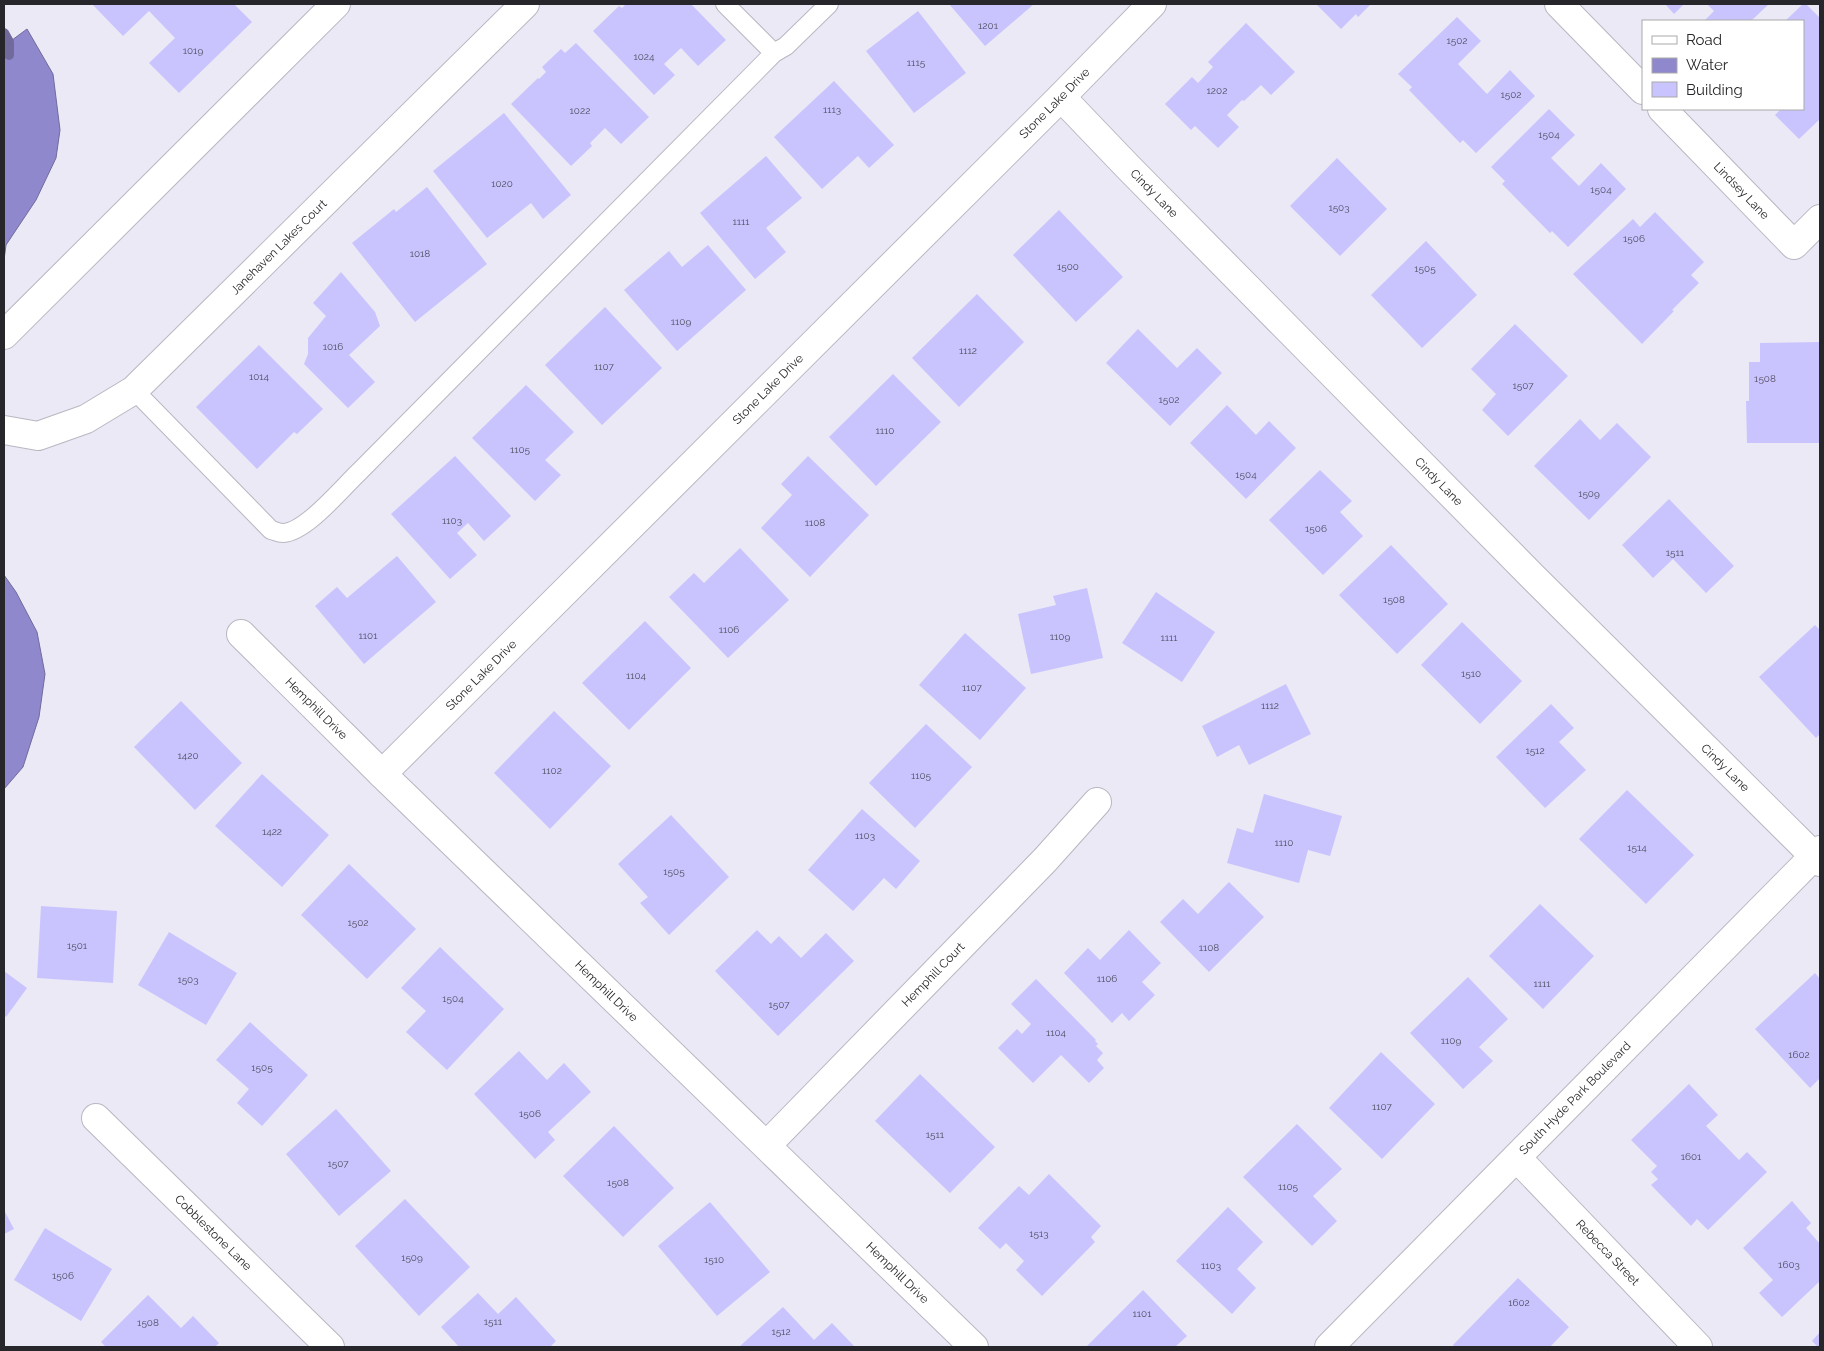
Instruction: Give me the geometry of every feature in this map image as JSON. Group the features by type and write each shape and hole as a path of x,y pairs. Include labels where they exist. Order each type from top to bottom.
{"street":[{"path":"4,335 336,4"},
{"name":"Janehaven Lakes Court","path":"4,430 38,436 86,419 134,390 525,4"},
{"name":"Stone Lake Drive","path":"382,774 1152,4"},
{"path":"1559,4 1642,89"},
{"name":"Cindy Lane","path":"1061,97 1566,610 1818,856"},
{"name":"Lindsey Lane","path":"1663,110 1794,245 1820,219"},
{"name":"Hemphill Drive","path":"241,634 382,774 974,1347"},
{"name":"Hemphill Court","path":"767,1145 1045,860 1097,802"},
{"name":"South Hyde Park Boulevard","path":"1329,1347 1818,856"},
{"name":"Cobblestone Lane","path":"96,1118 330,1347"},
{"name":"Rebecca Street","path":"1517,1158 1698,1347"}],"lane":[{"path":"725,4 774,53"},
{"path":"134,390 271,530 281,533 294,530 310,520 774,53 786,46 829,4"}],"water":[{"path":"27,29 53,74 60,130 56,158 36,200 6,245 4,260 4,46"},
{"path":"4,575 16,592 37,632 45,674 39,717 23,767 4,789"}],"building":[{"path":"92,4 234,4 252,22 179,93 149,63 175,38 149,11 123,36"},
{"path":"626,4 691,4 726,40 698,66 681,48 664,64 675,75 654,95 593,31 619,6 622,8"},
{"path":"949,4 1034,4 985,46"},
{"path":"1316,4 1371,4 1358,17 1356,14 1341,29"},
{"path":"1665,4 1684,4 1674,14"},
{"path":"1707,4 1769,4 1752,20 1705,20 1714,11"},
{"path":"1803,4 1806,4 1820,18 1820,119 1799,139 1775,115 1780,110 1804,110 1804,20 1786,20"},
{"path":"918,11 966,73 914,113 866,51"},
{"path":"1457,17 1481,41 1458,64 1487,94 1510,70 1535,96 1476,153 1463,140 1460,143 1409,90 1412,87 1398,74"},
{"path":"1246,23 1295,72 1271,95 1261,85 1244,101 1242,100 1227,115 1239,127 1218,148 1195,126 1191,130 1165,104 1192,77 1198,83 1213,67 1208,62"},
{"path":"576,43 649,117 621,144 605,128 590,143 592,146 571,166 511,104 546,72 542,67 561,49 565,53"},
{"path":"834,81 894,145 869,168 858,156 822,189 774,137"},
{"path":"1549,109 1575,135 1551,158 1579,186 1601,163 1626,189 1568,247 1552,231 1550,233 1502,184 1505,181 1491,167"},
{"path":"504,113 571,195 543,219 531,203 487,238 433,171"},
{"path":"766,156 802,198 766,228 786,252 755,279 700,213"},
{"path":"1337,158 1387,209 1340,256 1290,206"},
{"path":"427,187 487,264 415,322 352,243 394,209 396,212"},
{"path":"1059,210 1123,277 1076,322 1013,255"},
{"path":"1655,212 1704,262 1691,275 1699,283 1642,344 1573,274 1633,219 1640,227"},
{"path":"1426,241 1477,295 1422,348 1371,295"},
{"path":"708,245 746,290 677,351 624,290 669,251 682,267"},
{"path":"341,272 375,312 380,326 349,355 375,382 348,408 304,364 308,354 308,338 326,316 313,303"},
{"path":"977,294 1024,342 959,407 912,358"},
{"path":"605,307 662,368 602,425 545,365"},
{"path":"1515,324 1568,376 1508,436 1482,410 1496,394 1471,369"},
{"path":"1138,329 1177,368 1197,348 1222,373 1170,426 1106,363"},
{"path":"1820,342 1820,443 1747,443 1746,401 1749,401 1749,362 1760,362 1760,343"},
{"path":"259,345 323,409 297,434 294,432 257,469 196,407"},
{"path":"893,374 941,422 876,486 829,437"},
{"path":"526,385 574,432 545,460 561,475 535,501 472,438"},
{"path":"1227,405 1256,435 1269,421 1296,448 1246,499 1190,443"},
{"path":"1580,419 1600,440 1617,423 1651,457 1589,520 1534,466"},
{"path":"455,456 511,516 484,541 468,523 457,533 477,555 450,579 391,514"},
{"path":"808,456 869,515 810,577 761,528 792,495 781,484"},
{"path":"1320,470 1352,501 1340,512 1363,536 1323,575 1269,520"},
{"path":"1669,499 1734,566 1706,593 1673,559 1653,578 1622,545"},
{"path":"1391,545 1448,604 1397,654 1339,595"},
{"path":"740,548 789,600 728,658 669,597 694,573 704,583"},
{"path":"397,556 436,602 364,664 315,606 337,587 347,598"},
{"path":"1087,588 1103,658 1031,674 1018,614 1056,605 1053,596"},
{"path":"1156,592 1215,632 1182,682 1122,643"},
{"path":"645,621 691,668 629,730 582,683"},
{"path":"1462,622 1522,681 1480,724 1421,665"},
{"path":"1815,625 1820,630 1820,734 1816,738 1759,677"},
{"path":"965,633 1026,688 980,740 919,685"},
{"path":"1286,684 1311,734 1249,765 1239,745 1217,757 1202,726"},
{"path":"181,701 242,763 195,810 134,747"},
{"path":"1551,704 1574,728 1559,742 1586,770 1545,808 1496,757"},
{"path":"554,711 611,766 550,829 494,773"},
{"path":"926,724 972,767 915,828 869,783"},
{"path":"262,774 329,835 282,887 215,826"},
{"path":"1627,790 1694,855 1646,904 1579,839"},
{"path":"1264,794 1342,816 1330,856 1308,850 1299,883 1227,863 1237,828 1253,833"},
{"path":"862,809 920,861 896,889 884,878 853,911 808,870"},
{"path":"671,815 729,877 669,935 640,903 648,897 618,864"},
{"path":"349,864 416,929 367,979 301,915"},
{"path":"1229,882 1264,917 1209,972 1160,922 1183,899 1198,914"},
{"path":"1540,904 1594,956 1543,1009 1489,956"},
{"path":"41,906 117,911 113,983 37,978"},
{"path":"757,930 771,944 779,936 801,958 826,933 854,961 778,1036 715,971"},
{"path":"1129,930 1161,963 1142,982 1155,995 1129,1021 1122,1013 1112,1023 1064,973 1088,948 1100,960"},
{"path":"169,932 237,973 206,1025 138,985"},
{"path":"440,947 504,1009 447,1070 406,1032 426,1011 401,988"},
{"path":"4,971 27,988 6,1017 4,1015"},
{"path":"1815,973 1820,979 1820,1078 1810,1088 1755,1029"},
{"path":"1468,977 1508,1019 1479,1047 1493,1061 1463,1089 1410,1033"},
{"path":"1036,979 1096,1040 1098,1044 1096,1046 1103,1053 1097,1060 1104,1068 1089,1083 1061,1055 1033,1083 998,1048 1017,1029 1022,1034 1031,1024 1011,1004"},
{"path":"250,1022 308,1075 262,1126 237,1103 249,1089 216,1060"},
{"path":"519,1051 547,1080 564,1063 591,1092 548,1132 555,1140 535,1159 474,1094"},
{"path":"1381,1052 1435,1104 1382,1159 1329,1108"},
{"path":"920,1074 995,1147 950,1193 875,1121"},
{"path":"1689,1084 1718,1115 1706,1126 1739,1160 1747,1152 1767,1172 1708,1230 1697,1219 1691,1226 1651,1185 1658,1179 1651,1172 1657,1166 1631,1140"},
{"path":"336,1109 391,1171 339,1216 286,1154"},
{"path":"1297,1124 1342,1169 1313,1196 1337,1221 1312,1246 1243,1177"},
{"path":"614,1126 674,1188 623,1237 563,1176"},
{"path":"1049,1174 1101,1226 1091,1237 1095,1242 1042,1296 1016,1270 1024,1261 1006,1243 1000,1249 978,1228 1019,1186 1029,1195"},
{"path":"405,1199 470,1267 419,1316 355,1246"},
{"path":"1792,1201 1811,1223 1806,1228 1820,1244 1820,1281 1782,1317 1759,1293 1773,1280 1743,1248"},
{"path":"710,1202 770,1272 717,1316 658,1246"},
{"path":"1228,1207 1263,1242 1237,1269 1256,1288 1232,1314 1176,1261"},
{"path":"4,1210 14,1229 4,1234"},
{"path":"45,1228 112,1269 81,1321 14,1280"},
{"path":"1518,1278 1569,1327 1550,1347 1455,1347 1453,1345"},
{"path":"1143,1290 1187,1336 1175,1347 1086,1347"},
{"path":"478,1293 498,1314 516,1297 556,1341 550,1347 459,1347 441,1327"},
{"path":"148,1295 181,1328 193,1316 219,1343 215,1347 106,1347 101,1342"},
{"path":"783,1307 814,1340 832,1323 855,1347 739,1347"},
{"path":"1820,1332 1820,1347 1818,1347 1812,1341"}],"waterway":[{"path":"4,33 9,42 9,55"}]}
